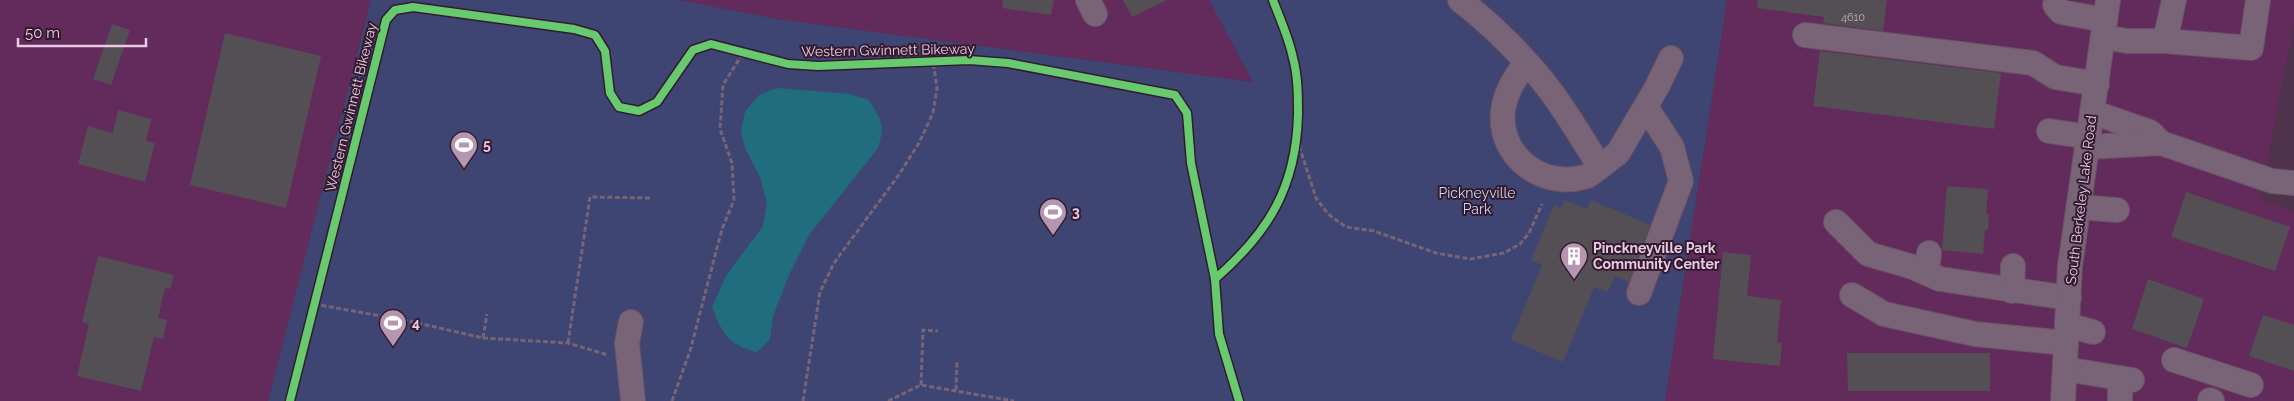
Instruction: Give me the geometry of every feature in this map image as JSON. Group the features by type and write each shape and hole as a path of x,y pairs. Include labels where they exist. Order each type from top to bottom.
{"street":[{"path":"1460,0 1478,15 1526,63 1551,92 1600,167"},
{"path":"2165,41 2174,0"},
{"path":"2055,5 2061,12 2105,19 2127,41 2165,41 2251,48 2258,0"},
{"name":"South Berkeley Lake Road","path":"2063,401 2070,266 2105,19"},
{"path":"1805,35 2033,63 2054,77 2096,84"},
{"path":"1526,63 1515,78 1506,97 1503,112 1504,132 1512,150 1527,168 1545,178 1566,180 1586,177 1618,152 1646,107 1671,58"},
{"path":"1639,292 1682,181 1672,147 1646,107"},
{"path":"2093,109 2098,114 2150,132 2161,143"},
{"path":"2049,130 2088,142 2161,143 2272,181 2294,183"},
{"path":"2079,207 2117,210"},
{"path":"1836,222 1868,254 1913,267 1928,263 1940,280 2069,298"},
{"path":"2012,291 2013,266"},
{"path":"1852,295 1884,314 1966,332 2067,334 2093,332"},
{"path":"631,322 627,343 633,401"},
{"path":"2174,360 2208,361 2251,385"},
{"path":"2065,369 2124,387"}],"path":[{"path":"1215,279 1239,258 1276,208 1287,185 1297,139 1298,95 1294,58 1273,0"},
{"path":"672,401 690,351 722,229 734,200 732,163 720,130 722,85 743,53"},
{"path":"803,401 820,292 834,263 898,176 919,142 933,113 938,88 933,61"},
{"path":"1297,139 1316,198 1328,214 1346,227 1374,231 1436,253 1470,259 1504,253 1520,244 1529,233 1542,204"},
{"path":"568,343 590,197 651,198"},
{"path":"314,304 409,321 483,338 568,343 614,356"},
{"path":"483,338 487,314"},
{"path":"920,384 923,330 938,332"},
{"path":"956,390 957,360"},
{"path":"888,401 920,384 1014,401"}],"shaded area":[{"path":"0,0 371,0 268,401 0,401"},
{"path":"679,0 1209,0 1253,82 777,19"},
{"path":"1727,0 2294,0 2294,22 2260,200 2294,211 2294,401 1665,401"},
{"path":"777,88 849,94 869,100 877,113 882,128 878,148 809,235 789,275 773,316 770,339 757,352 739,346 727,337 712,307 726,276 763,226 767,203 760,177 745,148 741,131 745,112 759,95"}],"green space":[{"name":"Pickneyville Park","path":"371,0 679,0 777,19 1253,82 1209,0 1727,0 1665,401 268,401"}],"building":[{"path":"1003,0 1054,0 1051,15 1002,8"},
{"path":"1123,0 1167,0 1132,17"},
{"path":"1758,0 1887,0 1883,31 1823,23 1824,17 1757,8"},
{"path":"112,24 130,30 111,85 93,79"},
{"path":"225,33 321,56 286,208 190,185"},
{"path":"1820,51 2001,73 1994,129 1813,106"},
{"path":"118,110 151,119 146,141 155,143 145,182 78,164 88,126 113,133"},
{"path":"1947,186 1988,189 1986,214 1989,214 1988,230 1985,230 1983,254 1942,250"},
{"path":"2186,192 2290,227 2275,271 2171,237"},
{"name":"Pinckneyville Park Community Center","path":"1565,200 1587,209 1591,200 1650,225 1629,282 1615,276 1608,292 1594,287 1563,362 1511,340 1542,265 1531,260 1554,205 1561,208"},
{"path":"1723,252 1751,255 1747,296 1781,300 1777,342 1782,343 1780,366 1713,359"},
{"path":"98,256 174,275 170,289 165,288 158,318 167,320 163,339 154,337 141,391 77,376 89,324 82,322"},
{"path":"2148,279 2204,299 2187,348 2132,329"},
{"path":"2263,315 2294,325 2294,371 2249,356"},
{"path":"1847,353 1990,353 1990,391 1848,391"}],"cycle path":[{"path":"1215,279 1250,244 1264,225 1276,206 1292,164 1298,115 1297,79 1289,43 1273,0"},
{"name":"Western Gwinnett Bikeway","path":"290,401 386,20 395,10 413,7 574,29 595,35 605,51 610,93 619,107 639,111 657,102 693,50 711,44 788,64 818,66 969,60 1008,63 1175,95 1187,113 1191,163 1215,279 1219,334 1239,401"}],"place":[{"name":"5","path":"464,169"},
{"name":"3","path":"1053,236"},
{"name":"Pinckneyville Park Community Center","path":"1574,280"},
{"name":"4","path":"393,347"}]}
